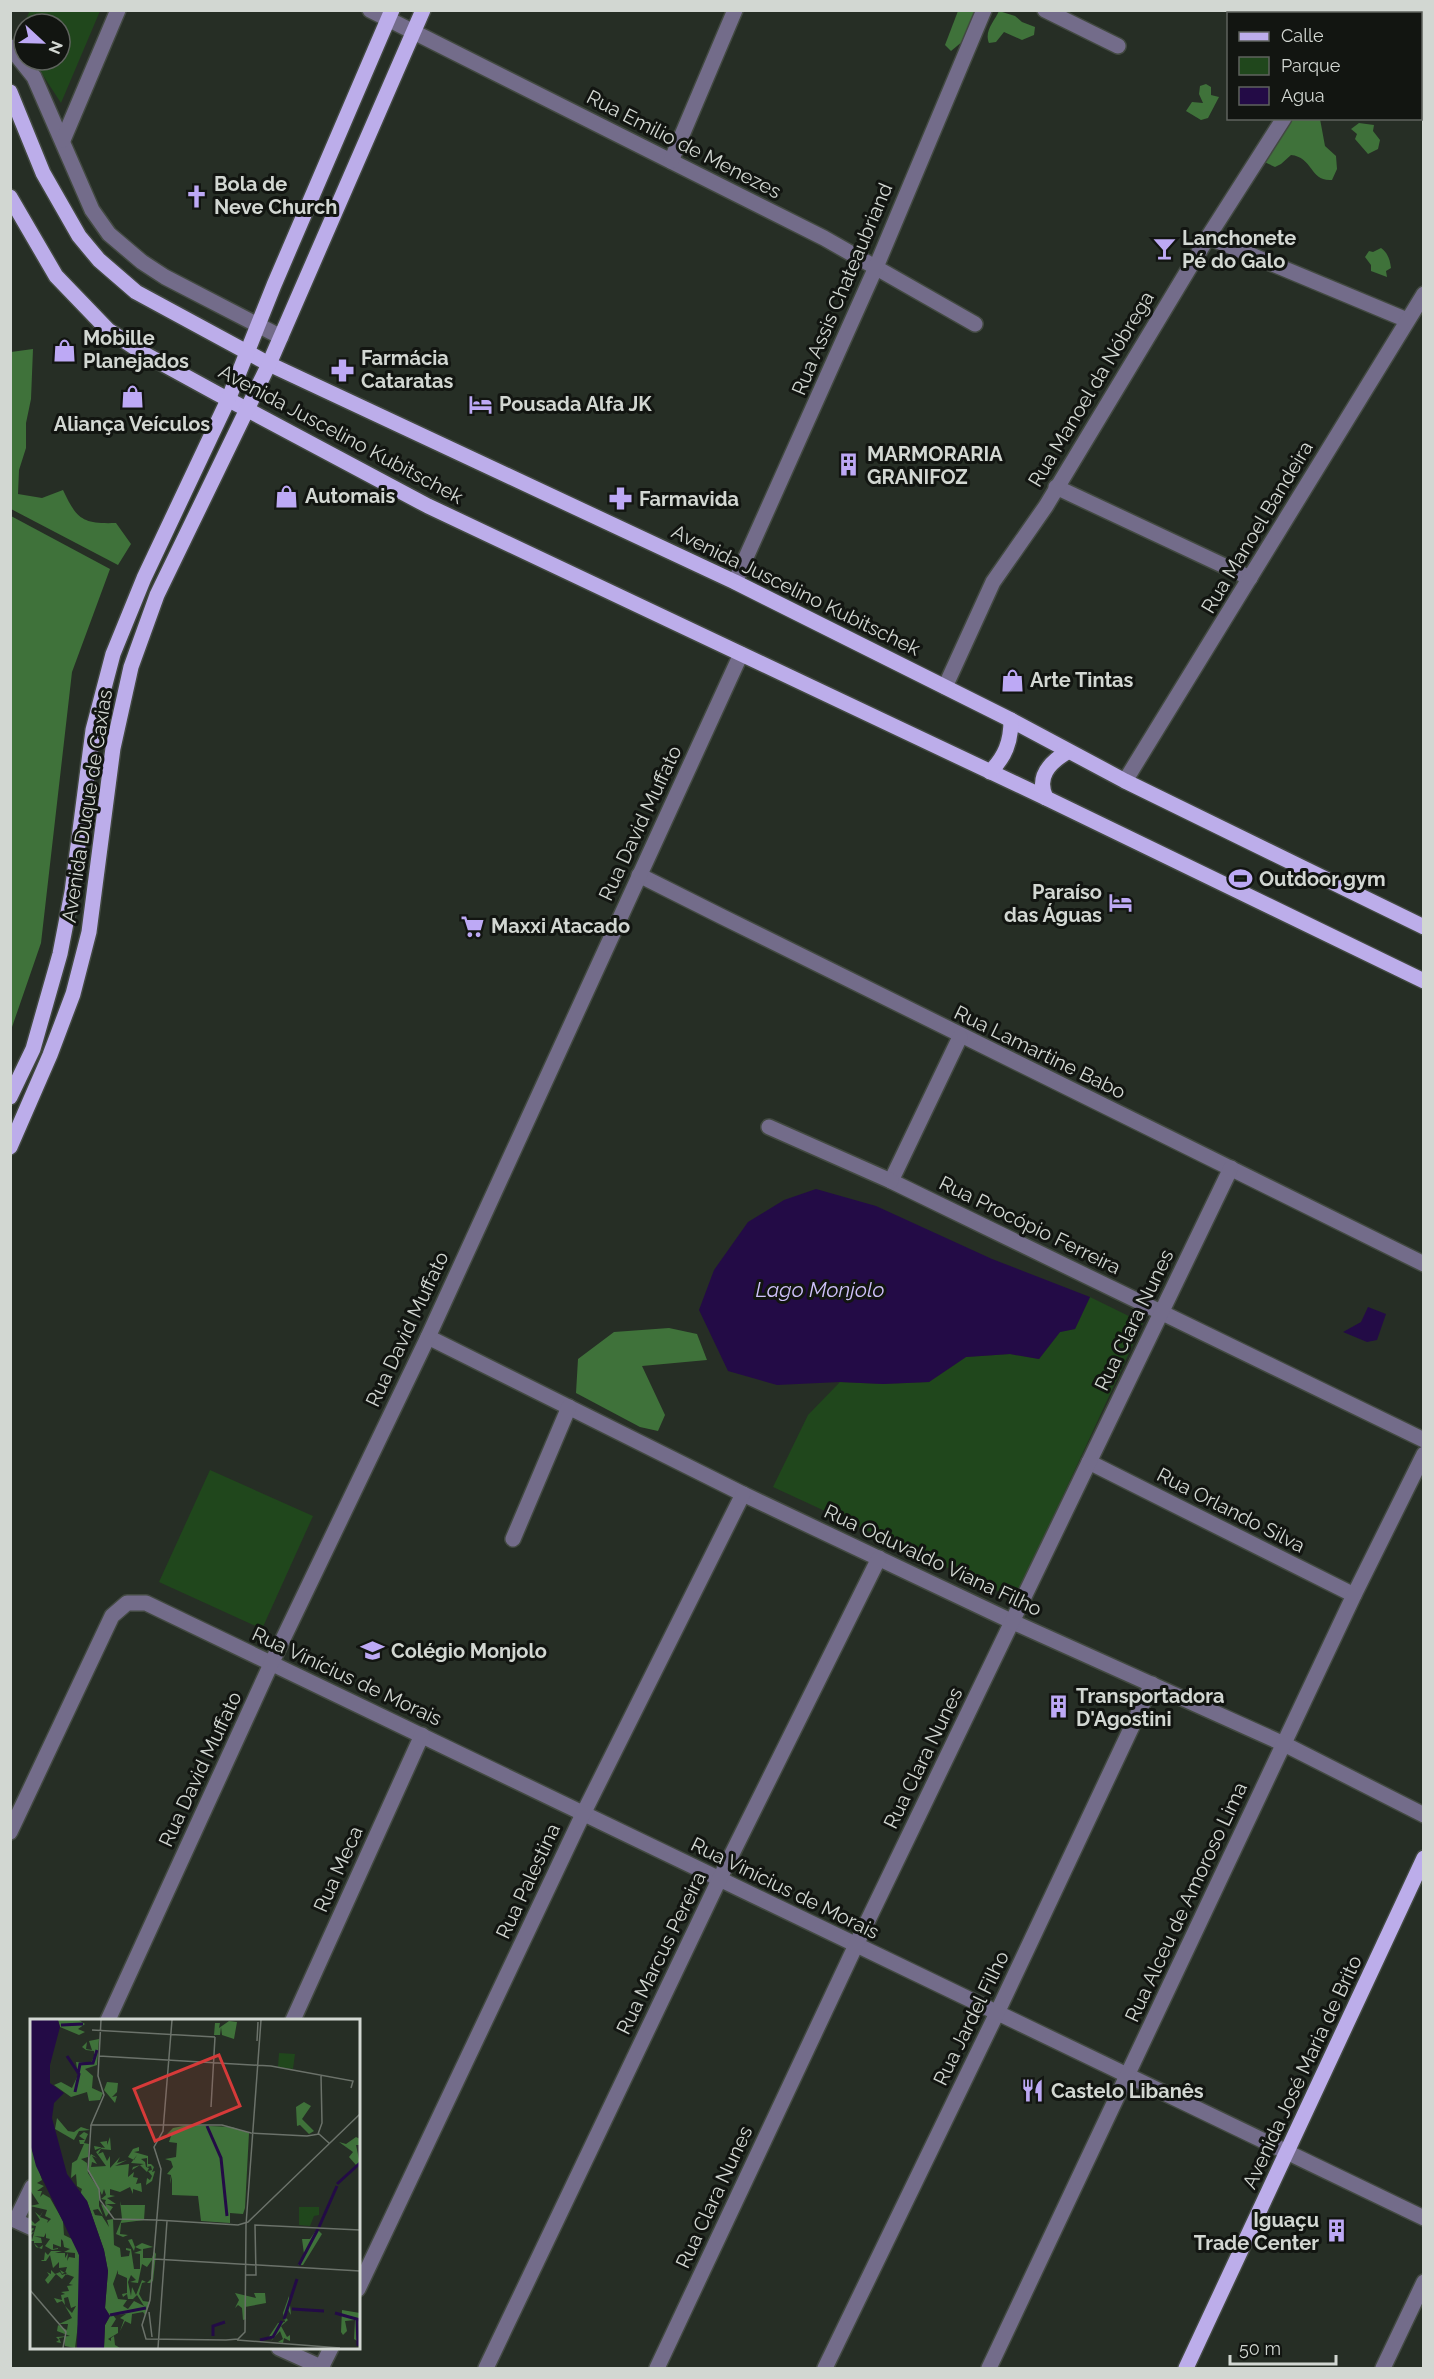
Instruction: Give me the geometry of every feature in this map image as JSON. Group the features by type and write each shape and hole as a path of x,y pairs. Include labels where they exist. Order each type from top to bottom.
{"main road":[{"name":"Avenida Duque de Caxias","path":"10,1147 50,1055 73,994 89,932 113,748 131,667 158,595 248,411 423,10"},
{"name":"Avenida Duque de Caxias","path":"10,1097 33,1049 60,954 72,892 93,730 113,654 144,578 228,400 279,274 390,15"},
{"name":"Avenida Juscelino Kubitschek","path":"10,92 44,173 79,236 99,260 136,292 269,364 735,582 1011,720 1066,752 1424,927"},
{"name":"Avenida Juscelino Kubitschek","path":"10,197 56,276 108,330 143,353 429,506 1046,798 1424,981"},
{"path":"990,772 1001,761 1006,751 1011,737 1011,720"},
{"path":"1046,798 1042,791 1045,772 1051,761 1066,752"},
{"name":"Avenida José Maria de Brito","path":"1186,2368 1424,1858"}],"street":[{"path":"63,140 118,10"},
{"name":"Rua Emilio de Menezes","path":"370,10 390,15 414,31 824,237 975,324"},
{"path":"671,161 735,10"},
{"name":"Rua Assis Chateaubriand","path":"735,582 876,267 984,10"},
{"path":"1045,10 1118,46"},
{"path":"10,47 34,77 93,210 109,234 142,262 165,277 281,336"},
{"name":"Rua Manoel da Nóbrega","path":"945,687 993,582 1046,506 1208,237 1283,120"},
{"path":"1208,237 1407,320"},
{"name":"Rua Manoel Bandeira","path":"1125,781 1424,294"},
{"path":"1056,487 1250,578"},
{"name":"Rua David Muffato","path":"108,2019 272,1664 428,1337 741,654"},
{"name":"Rua Lamartine Babo","path":"639,875 960,1037 1424,1264"},
{"path":"891,1181 960,1037"},
{"name":"Rua Procópio Ferreira","path":"769,1126 891,1181 1424,1440"},
{"name":"Rua Clara Nunes","path":"657,2368 856,1945 1231,1168"},
{"name":"Rua Oduvaldo Viana Filho","path":"428,1337 744,1494 1013,1622 1284,1744 1424,1815"},
{"path":"513,1539 569,1407"},
{"name":"Rua Alceu de Amoroso Lima","path":"989,2368 1354,1595 1424,1454"},
{"name":"Rua Orlando Silva","path":"1089,1461 1354,1595"},
{"name":"Rua Palestina","path":"360,2285 584,1812 744,1494"},
{"name":"Rua Marcus Pereira","path":"486,2368 719,1880 879,1558"},
{"name":"Rua Vinícius de Morais","path":"10,1832 112,1616 127,1604 146,1603 1424,2218"},
{"name":"Rua Jardel Filho","path":"825,2368 997,2013 1152,1684"},
{"name":"Rua Meca","path":"293,2019 422,1735"},
{"path":"30,2190 13,2219 30,2227"},
{"path":"1383,2368 1424,2282"},
{"path":"281,2349 322,2368 331,2349"}],"green space":[{"path":"30,10 100,11 61,103 41,72 72,72 72,12 29,12"},
{"path":"958,11 980,11 969,36 951,51 945,45"},
{"path":"999,11 1015,16 1022,22 1035,27 1034,35 1022,40 1004,32 996,42 989,43 988,34"},
{"path":"1206,84 1211,87 1211,95 1219,97 1208,118 1201,120 1186,111 1192,102 1203,103 1199,94 1200,86"},
{"path":"1280,120 1320,120 1325,146 1336,156 1337,169 1332,180 1319,177 1304,160 1298,157 1291,155 1275,167 1256,158 1255,147 1272,133"},
{"path":"1359,123 1374,125 1373,131 1380,140 1378,149 1368,154 1355,139 1357,134 1351,129"},
{"path":"1381,248 1387,254 1390,262 1391,268 1386,271 1387,277 1371,271 1371,265 1365,257 1369,251 1373,252"},
{"path":"33,349 26,448 19,470 18,494 42,498 63,490 77,514 82,518 88,521 116,523 131,544 118,565 11,509 11,352"},
{"path":"11,516 110,569 72,672 41,943 11,1030"},
{"path":"1090,1297 1143,1323 1015,1599 773,1487 808,1415 840,1382 883,1384 929,1382 966,1357 1010,1354 1039,1359 1060,1332 1075,1329"},
{"path":"669,1328 697,1334 707,1360 642,1366 665,1415 658,1431 640,1427 576,1393 578,1359 614,1332"},
{"path":"210,1470 313,1516 262,1629 159,1582"}],"water":[{"name":"Lago Monjolo","path":"816,1189 876,1206 992,1259 1090,1297 1075,1329 1060,1332 1039,1359 1010,1354 966,1357 929,1382 777,1385 728,1371 699,1310 714,1270 748,1222 784,1200"},
{"path":"1368,1307 1386,1314 1377,1340 1367,1342 1343,1332 1361,1322"}],"place":[{"name":"Bola de Neve Church","path":"196,196"},
{"name":"Lanchonete Pé do Galo","path":"1164,249"},
{"name":"Mobille Planejados","path":"65,350"},
{"name":"Farmácia Cataratas","path":"343,370"},
{"name":"Aliança Veículos","path":"132,396"},
{"name":"Pousada Alfa JK","path":"481,404"},
{"name":"MARMORARIA GRANIFOZ","path":"849,465"},
{"name":"Automais","path":"287,496"},
{"name":"Farmavida","path":"621,499"},
{"name":"Arte Tintas","path":"1012,680"},
{"name":"Outdoor gym","path":"1241,879"},
{"name":"Paraíso das Águas","path":"1120,903"},
{"name":"Maxxi Atacado","path":"473,926"},
{"name":"Colégio Monjolo","path":"373,1651"},
{"name":"Transportadora D'Agostini","path":"1058,1707"},
{"name":"Castelo Libanês","path":"1033,2091"},
{"name":"Iguaçu Trade Center","path":"1337,2231"}]}
